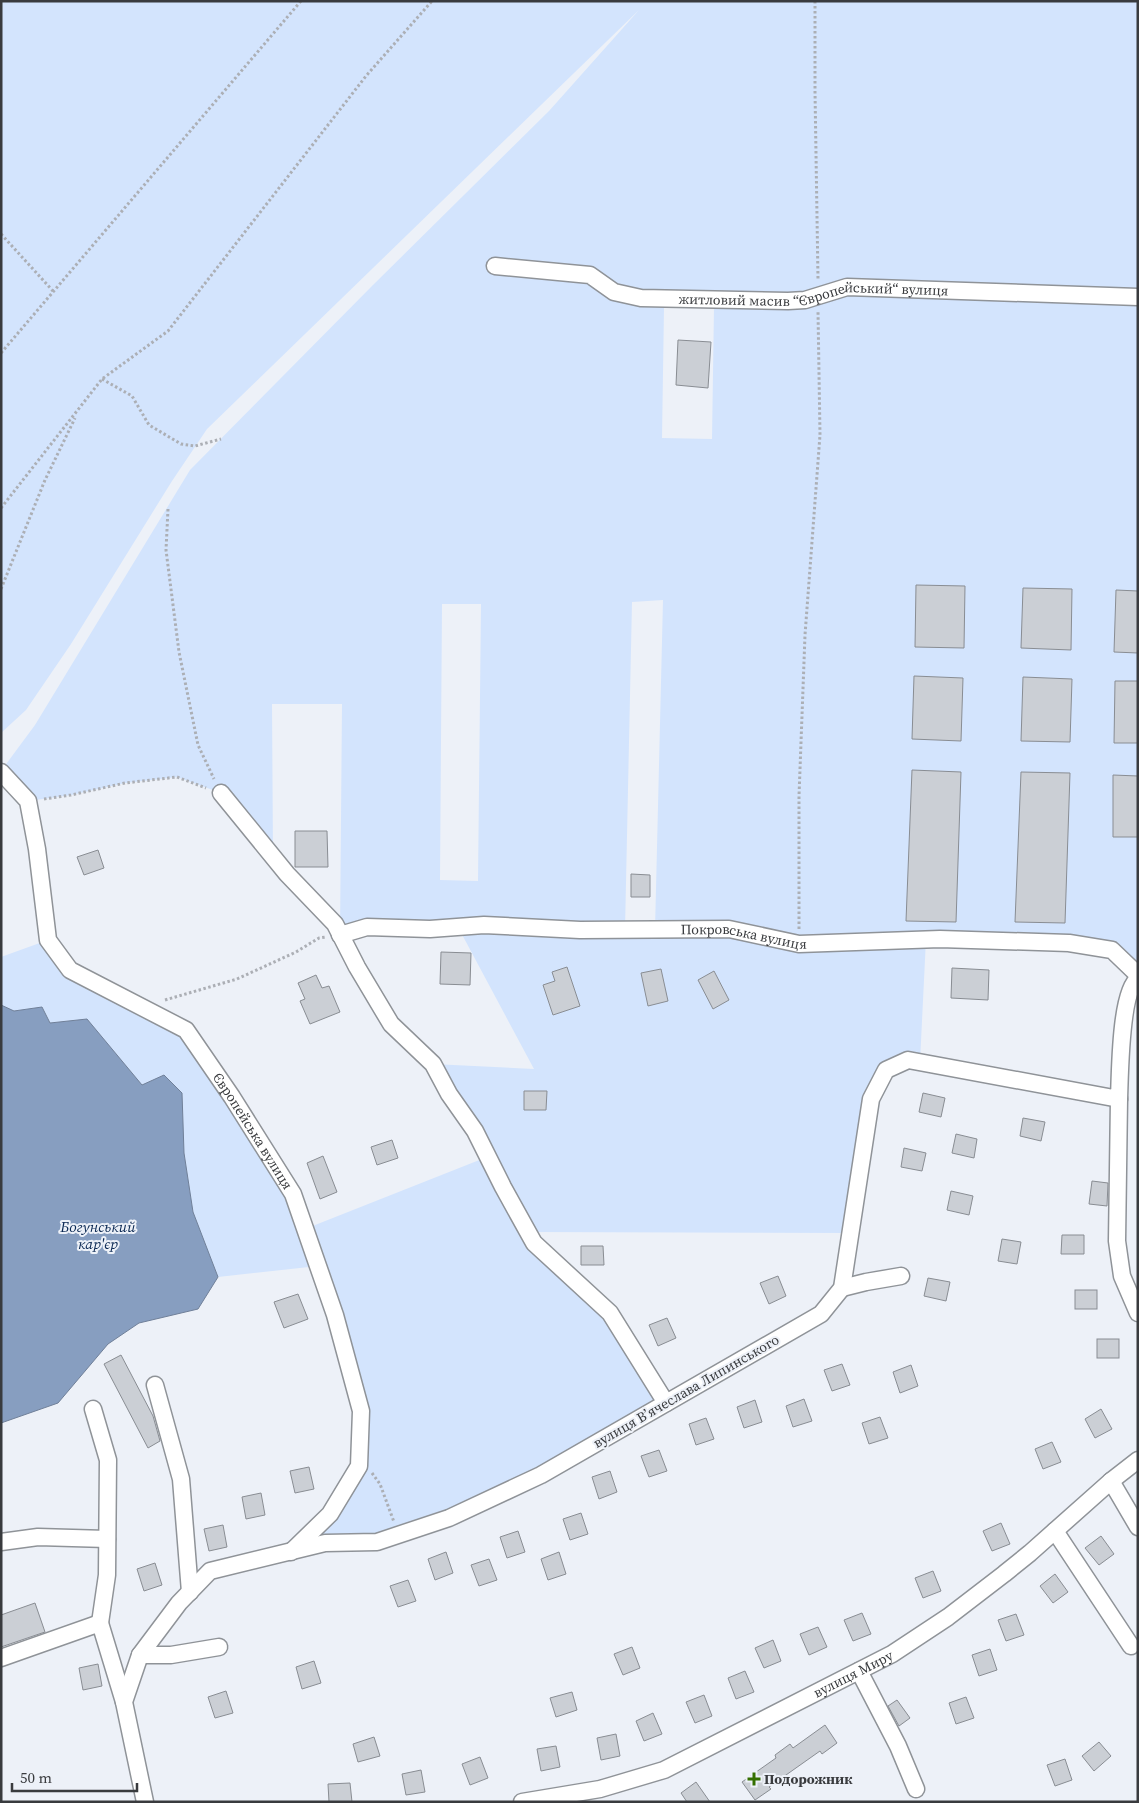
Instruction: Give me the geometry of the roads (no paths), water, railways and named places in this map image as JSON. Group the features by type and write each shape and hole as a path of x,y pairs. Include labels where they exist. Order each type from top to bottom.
{"street":[{"name":"житловий масив “Європейський“ вулиця","path":"495,266 590,275 614,292 641,298 788,301 805,300 847,287 1138,297"},
{"name":"Європейська вулиця","path":"1,772 28,800 37,849 48,940 70,970 186,1030 232,1097 293,1194 335,1314 361,1411 359,1466 330,1514 291,1552"},
{"path":"221,793 288,874 334,924 391,1024 433,1064 449,1094 475,1131 502,1187 534,1243 610,1313 666,1403"},
{"name":"Покровська вулиця","path":"340,935 368,927 430,929 484,925 580,930 729,929 799,944 940,939 1069,943 1112,950 1138,977"},
{"path":"1138,977 1133,982 1124,1010 1119,1099 1117,1241 1122,1276 1138,1313"},
{"path":"901,1276 842,1288 871,1099 886,1070 908,1060 1119,1099"},
{"name":"вулиця Вʼячеслава Липинського","path":"124,1702 140,1655 179,1603 210,1572 325,1543 377,1542 449,1518 541,1475 821,1314 842,1288"},
{"path":"155,1385 181,1479 190,1592"},
{"path":"92,1409 108,1460 107,1575 100,1623 124,1702 145,1802"},
{"name":"вулиця Миру","path":"522,1802 600,1789 664,1770 892,1654 948,1617 1011,1569 1111,1481 1138,1460"},
{"path":"1111,1481 1138,1527"},
{"path":"1055,1531 1131,1646"},
{"path":"1,1542 38,1537 107,1539"},
{"path":"1,1658 100,1623"},
{"path":"140,1655 171,1655 219,1647"},
{"path":"859,1671 898,1746 916,1789"}],"water":[{"name":"Богунський кар'єр","path":"1,1005 14,1011 42,1007 50,1023 87,1019 142,1085 164,1075 182,1093 184,1153 193,1212 218,1277 198,1309 139,1323 108,1344 58,1403 1,1423"}],"place":[{"name":"Подорожник","path":"754,1779"}]}
